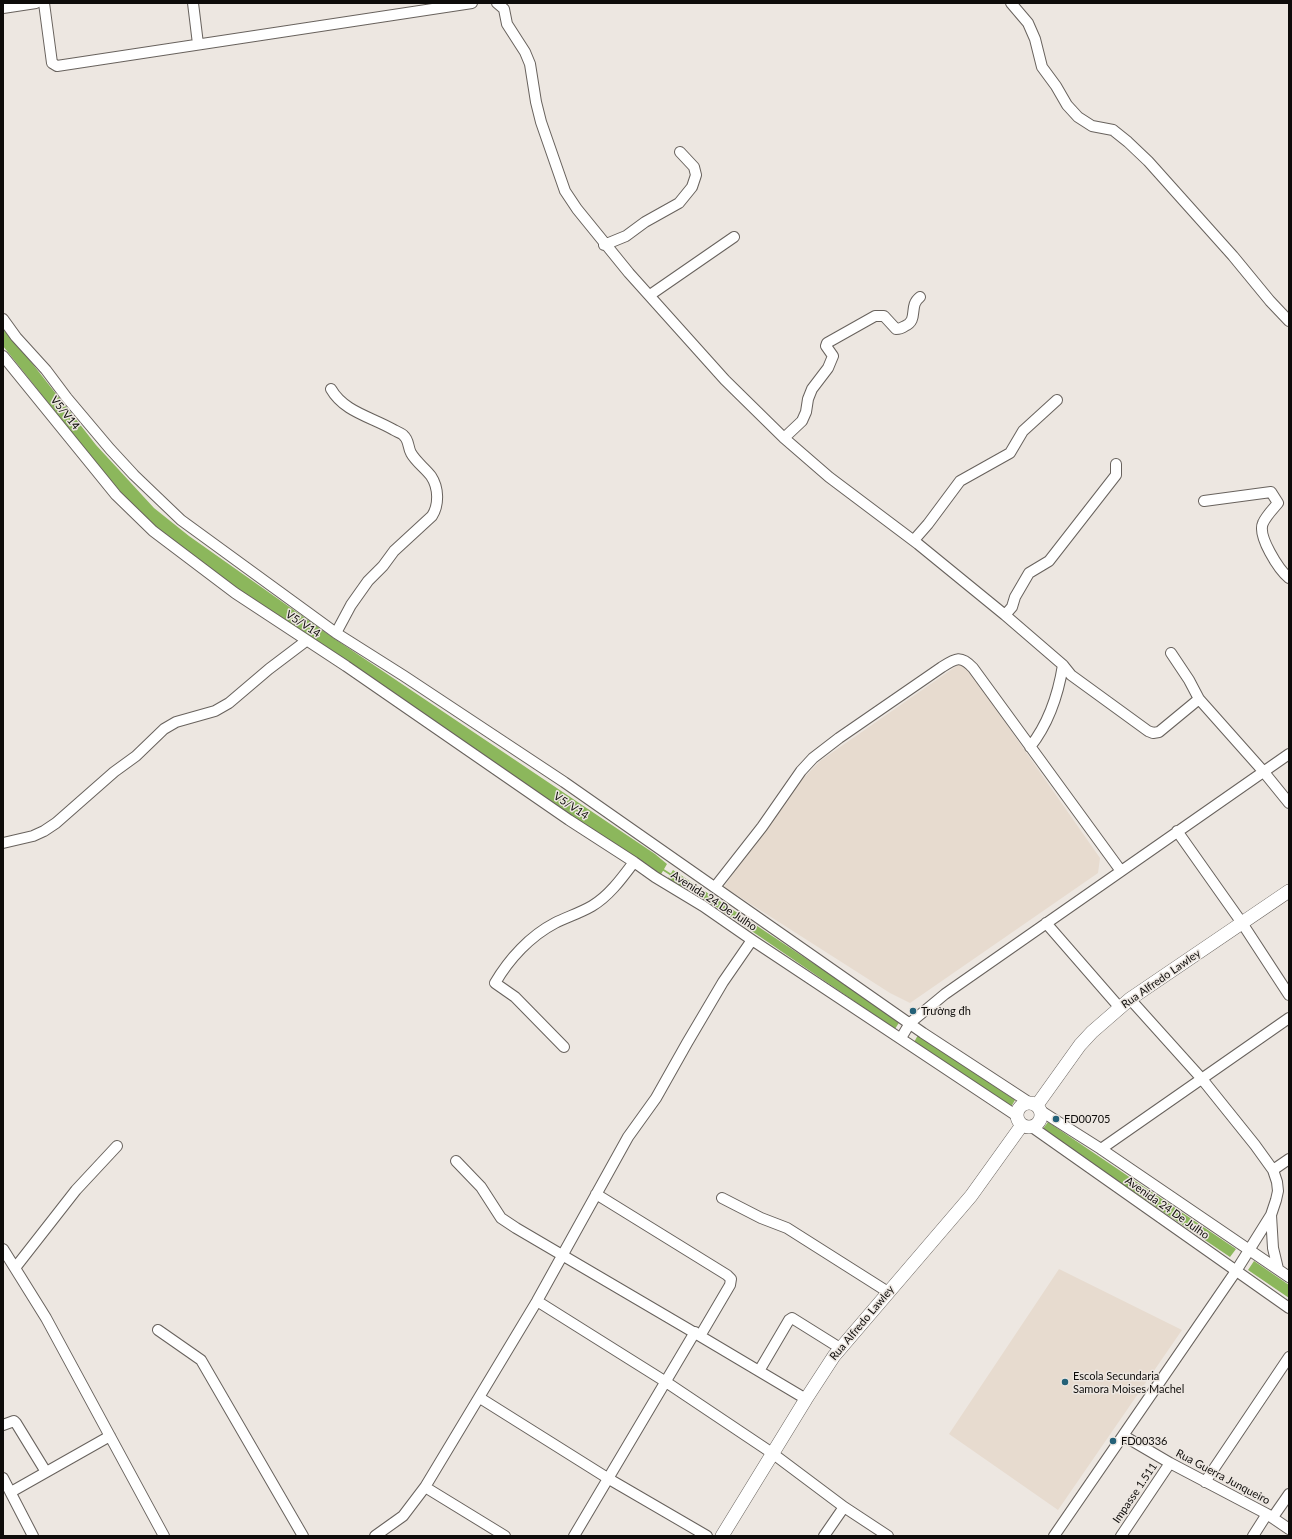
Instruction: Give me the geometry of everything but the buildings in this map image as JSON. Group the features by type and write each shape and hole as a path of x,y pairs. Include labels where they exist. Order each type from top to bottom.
{"main road":[{"name":"Rua Alfredo Lawley","path":"1036,1106 1080,1045 1092,1032 1130,998 1289,891"},
{"path":"1020,1106 1036,1106 1040,1121 1024,1123 1020,1106"},
{"name":"Rua Alfredo Lawley","path":"722,1536 806,1399 840,1348 970,1196 1024,1123"}],"street":[{"path":"3,8 36,3"},
{"path":"44,3 52,63 56,66 472,3"},
{"path":"193,3 198,44"},
{"path":"497,3 504,9 507,24 525,52 530,64 541,122 565,191 570,200 604,245 724,380 784,438 829,477 914,540 1005,615 1063,665 1071,675 1109,704 1153,733 1158,732 1199,699"},
{"path":"1011,3 1028,23 1035,39 1042,66 1067,105 1078,117 1092,126 1113,130 1128,142 1233,256 1270,302 1289,321"},
{"path":"604,245 626,236 645,222 680,203 692,187 696,174 694,167 680,152"},
{"path":"650,295 734,237"},
{"path":"784,438 802,421 812,389 828,368 833,356 826,346 826,343 875,316 884,316 896,329 904,327 912,320 914,304 920,297"},
{"path":"3,319 16,337 46,370 66,398 129,471 156,498 204,538 336,633 404,676 564,782 923,1033 1101,1149 1289,1277"},
{"name":"V5/V14","path":"3,356 116,495 153,531 235,593 346,666 562,815 634,862"},
{"path":"331,389 335,396 350,408 360,414 383,423 405,436 410,452 435,484 437,501 432,516 394,551 364,587 351,605 336,633"},
{"path":"914,540 928,524 960,480 1010,453 1022,432 1057,400"},
{"path":"1005,615 1012,607 1015,597 1029,573 1049,561 1116,475 1116,464"},
{"path":"1204,501 1271,492 1278,503 1262,524 1262,531 1269,552 1289,578"},
{"path":"3,843 33,836 44,831 56,823 114,772 136,756 164,729 176,722 215,711 229,702 306,641"},
{"path":"1171,653 1189,680 1199,699 1263,771 1289,803"},
{"path":"715,887 762,827 801,771 813,758 839,738 952,660 960,659 967,662 973,668 1121,871"},
{"path":"1030,747 1038,737 1052,711 1060,687 1063,665"},
{"path":"900,1038 910,1023 945,994 1289,754"},
{"path":"1177,831 1242,923 1289,995"},
{"path":"564,1047 515,997 495,983 505,967 543,930 591,906 601,899 611,891 634,862"},
{"name":"Avenida 24 De Julho","path":"634,862 655,877 703,906 900,1038 1289,1308"},
{"path":"1046,923 1120,1008"},
{"path":"375,1536 403,1516 425,1487 537,1302 628,1137 656,1098 686,1043 723,982 752,940"},
{"path":"1054,1536 1236,1271 1271,1215 1278,1191 1273,1170 1202,1079 1130,998"},
{"path":"1101,1149 1289,1018"},
{"path":"15,1268 76,1190 117,1146"},
{"path":"1273,1170 1289,1159"},
{"path":"456,1161 481,1187 501,1218 806,1399"},
{"path":"574,1536 666,1382 730,1285 731,1279 721,1271 596,1194"},
{"path":"722,1198 761,1218 787,1228 888,1292"},
{"path":"1271,1215 1272,1241 1278,1269"},
{"path":"3,1249 46,1318 164,1536"},
{"path":"537,1302 666,1382 772,1454 844,1507 888,1536"},
{"path":"759,1371 789,1320 792,1318 840,1348"},
{"path":"158,1330 201,1360 303,1536"},
{"path":"1205,1482 1289,1357"},
{"path":"480,1398 608,1479 706,1536"},
{"path":"3,1425 11,1421 16,1423 46,1472"},
{"path":"11,1492 110,1436"},
{"name":"Rua Guerra Junqueiro","path":"1124,1436 1170,1463 1270,1516 1289,1529"},
{"name":"Impasse 1.511","path":"1121,1536 1170,1463"},
{"path":"3,1478 33,1536"},
{"path":"425,1487 505,1536"},
{"path":"1252,1536 1289,1494"},
{"path":"824,1536 844,1507"}],"shaded area":[{"path":"3,326 96,445 154,508 189,536 332,637 655,854 667,864 660,876 237,590 161,534 115,487 3,346"},
{"path":"958,665 965,665 1100,858 1098,873 910,1003 890,993 724,887 787,795 820,761"},
{"path":"673,870 900,1021 895,1029 696,893 667,880"},
{"path":"918,1035 1015,1100 1011,1107 913,1044"},
{"path":"1048,1122 1236,1249 1230,1257 1042,1130"},
{"path":"1254,1261 1289,1285 1289,1298 1248,1270"},
{"name":"Escola Secundaria Samora Moises Machel","path":"1059,1269 1182,1330 1058,1510 949,1434"}],"waterway":[{"path":"662,869 673,876"}],"place":[{"name":"Trường đh","path":"913,1011"},
{"name":"FD00705","path":"1056,1119"},
{"name":"Escola Secundaria Samora Moises Machel","path":"1065,1382"},
{"name":"FD00336","path":"1113,1441"}]}
